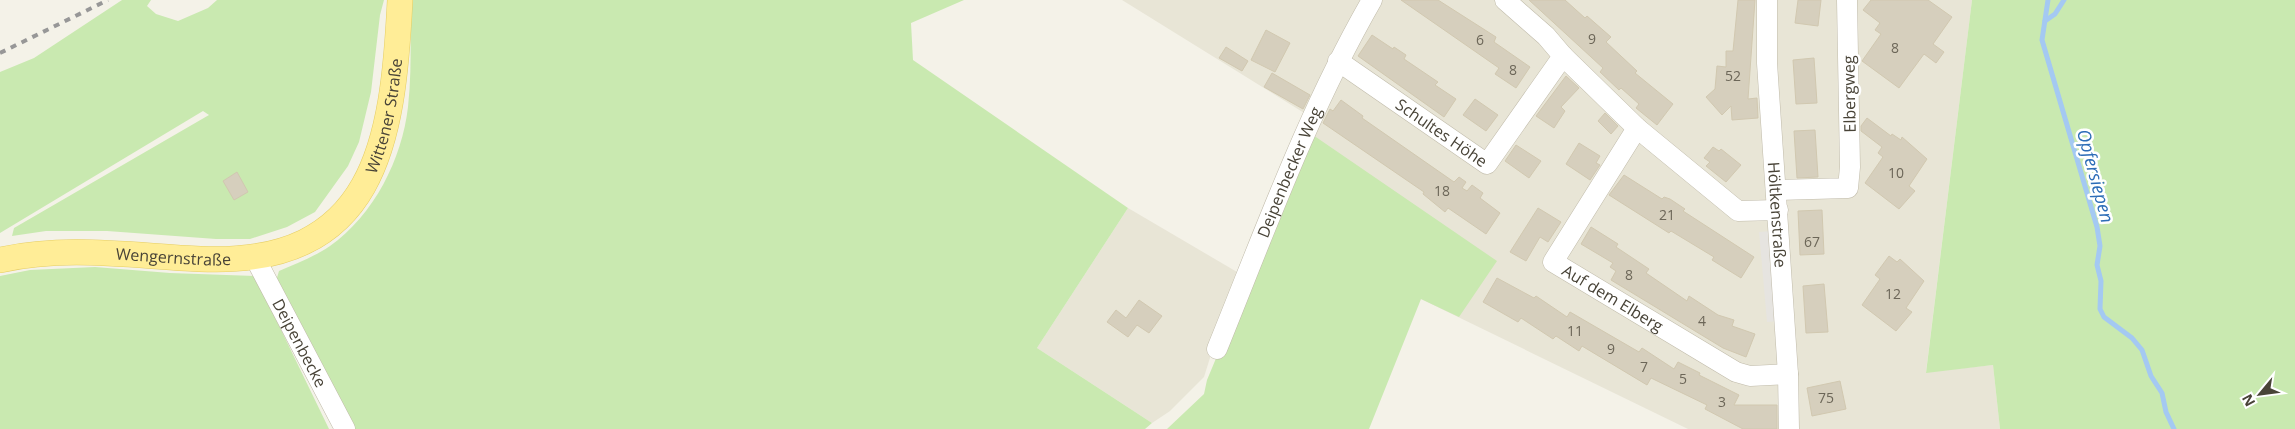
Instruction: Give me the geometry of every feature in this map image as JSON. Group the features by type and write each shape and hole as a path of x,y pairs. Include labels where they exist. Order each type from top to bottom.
{"main road":[{"name":"Wittener Straße","path":"338,220 369,177 384,137 397,62 400,0"},
{"name":"Wengernstraße","path":"0,260 22,255 72,252 136,254 198,259 255,258 287,250 307,241 338,220"}],"street":[{"name":"Deipenbecker Weg","path":"1217,349 1309,122 1338,61 1372,0"},
{"path":"1505,0 1546,36 1586,81 1637,128 1738,210 1777,200"},
{"name":"Höltkenstraße","path":"1767,0 1767,63 1788,374 1789,429"},
{"name":"Elbergweg","path":"1777,200 1848,188 1850,167 1848,0"},
{"name":"Schultes Höhe","path":"1338,61 1487,164 1562,56"},
{"name":"Auf dem Elberg","path":"1637,128 1553,262 1736,372 1750,376 1788,374"},
{"name":"Deipenbecke","path":"255,258 345,429"}],"shaded area":[{"path":"1122,0 1972,0 1926,372 1993,365 2000,429 1688,429 1421,299 1289,181 1309,116"},
{"path":"1128,208 1237,272 1204,377 1170,411 1152,423 1037,348"},
{"path":"1772,231 1779,321 1767,322 1759,232"}],"green space":[{"path":"122,0 151,0 147,6 156,14 178,21 208,8 217,0 384,0 380,15 371,92 359,142 348,166 315,212 287,227 250,239 216,239 107,231 46,231 12,236 14,228 209,115 203,111 0,233 0,72 34,58"},
{"path":"411,0 964,0 911,23 913,60 1128,208 1037,348 1152,423 1145,429 350,429 276,281 279,271 318,253 346,233 360,219 372,202 392,166 405,127 408,107"},
{"path":"1972,0 2295,0 2295,429 2000,429 1993,365 1926,373"},
{"path":"1310,133 1497,261 1459,317 1421,299 1369,429 1167,429 1204,394 1207,380"},
{"path":"95,267 170,273 255,276 329,429 0,429 0,276 30,270"}],"building":[{"path":"1401,0 1438,0 1496,37 1494,42 1530,67 1516,88 1495,74 1499,68"},
{"path":"1529,0 1565,0 1611,37 1606,42 1637,71 1635,73 1673,104 1657,125 1636,108 1639,104 1621,88 1619,90 1600,72 1603,68"},
{"path":"1738,0 1755,0 1748,99 1757,98 1758,118 1732,120 1731,106 1722,115 1706,97 1715,89 1717,66 1726,67 1726,51 1733,51"},
{"path":"1798,0 1821,0 1818,26 1795,23"},
{"path":"1871,0 1928,0 1952,17 1933,44 1944,52 1936,63 1924,54 1899,88 1862,61 1881,34 1875,30 1880,23 1863,10"},
{"path":"1266,30 1290,43 1275,72 1251,60"},
{"path":"1372,35 1406,55 1404,59 1438,82 1435,85 1456,99 1444,117 1358,56"},
{"path":"1226,47 1248,61 1242,71 1219,58"},
{"path":"1814,58 1817,103 1796,104 1793,60"},
{"path":"1272,73 1310,95 1303,109 1264,87"},
{"path":"1566,76 1579,88 1561,107 1565,111 1554,128 1536,116"},
{"path":"1475,99 1498,115 1486,131 1463,115"},
{"path":"1341,100 1363,116 1362,118 1454,182 1459,177 1466,182 1462,188 1467,191 1472,185 1483,193 1480,198 1500,213 1486,234 1448,208 1445,212 1423,194 1424,192 1323,123 1330,109 1333,111"},
{"path":"1605,113 1618,126 1611,134 1598,121"},
{"path":"1867,118 1891,136 1892,134 1901,140 1902,137 1927,159 1909,186 1915,191 1899,209 1865,183 1883,157 1878,153 1882,147 1861,131 1861,126"},
{"path":"1815,130 1818,177 1797,178 1794,131"},
{"path":"1579,143 1600,156 1596,163 1600,165 1590,180 1566,164"},
{"path":"1516,145 1541,161 1529,178 1505,161"},
{"path":"1713,147 1719,151 1721,149 1741,165 1726,182 1706,166 1710,162 1704,158"},
{"path":"237,172 248,192 234,200 223,181"},
{"path":"1624,175 1662,199 1664,197 1670,199 1685,209 1683,211 1754,257 1741,278 1712,260 1714,257 1671,231 1669,233 1609,195"},
{"path":"1538,208 1561,222 1548,242 1540,237 1526,261 1510,252"},
{"path":"1822,210 1824,254 1800,255 1798,211"},
{"path":"1591,227 1618,244 1616,247 1649,269 1646,273 1687,301 1689,296 1718,315 1734,320 1732,326 1755,334 1746,357 1723,348 1611,280 1616,271 1610,267 1613,263 1581,244"},
{"path":"1889,256 1897,262 1900,259 1924,281 1906,308 1912,312 1896,331 1862,305 1880,279 1875,275"},
{"path":"1497,278 1534,298 1536,296 1567,317 1570,312 1639,352 1642,348 1674,369 1678,362 1700,373 1699,375 1739,395 1734,405 1777,405 1777,429 1743,429 1705,409 1707,405 1651,378 1647,385 1582,346 1579,351 1556,336 1553,339 1521,318 1518,322 1483,302"},
{"path":"1824,284 1828,332 1806,333 1803,286"},
{"path":"1139,300 1162,316 1149,333 1137,325 1128,337 1107,322 1116,310 1126,318"},
{"path":"1840,381 1846,409 1812,416 1807,388"}],"waterway":[{"name":"Opfersiepen","path":"2048,0 2042,40 2097,227 2100,246 2097,265 2101,281 2100,309 2104,317 2132,338 2142,350 2151,376 2162,393 2166,412 2174,429"},
{"path":"2045,21 2055,14 2064,0"}],"railway":[{"path":"0,53 108,0"}]}
